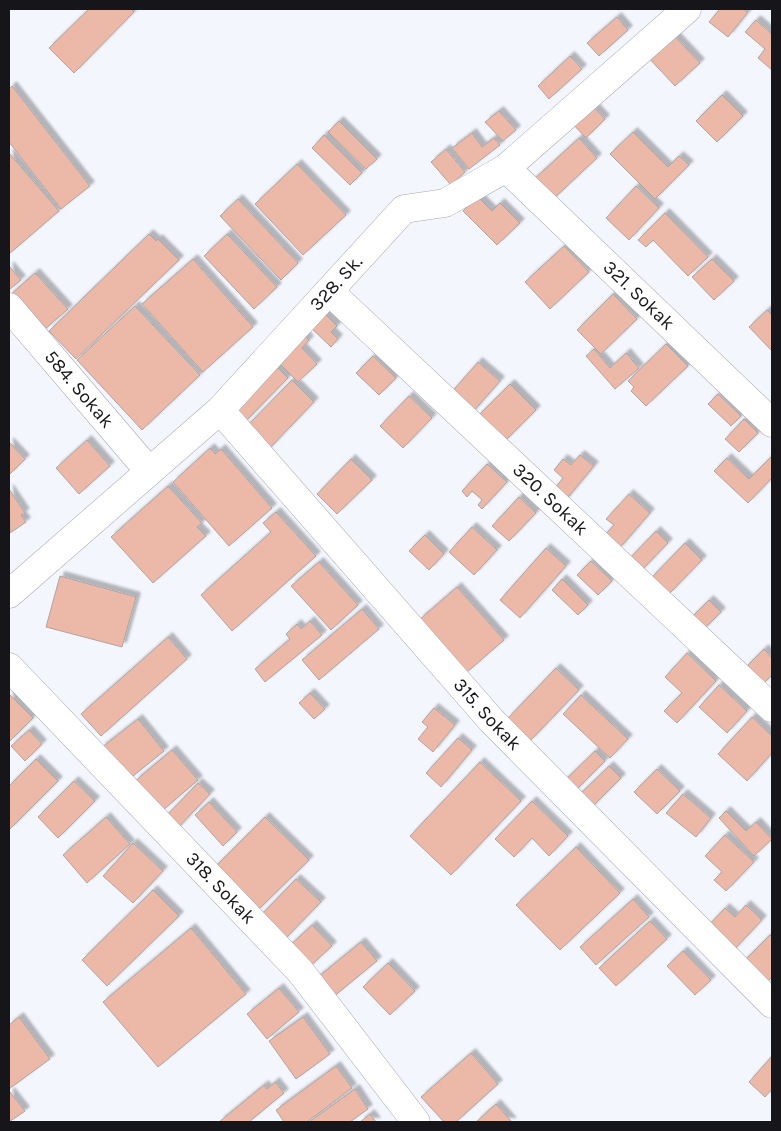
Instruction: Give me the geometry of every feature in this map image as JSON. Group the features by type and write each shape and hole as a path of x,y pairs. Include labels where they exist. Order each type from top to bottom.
{"street":[{"name":"328. Sk.","path":"9,594 220,410 404,209 445,203 506,168 684,10"},
{"name":"321. Sokak","path":"506,168 772,423"},
{"name":"320. Sokak","path":"329,291 772,708"},
{"name":"584. Sokak","path":"9,307 149,471"},
{"name":"315. Sokak","path":"220,410 492,721 772,1004"},
{"name":"318. Sokak","path":"9,667 300,970 416,1122"}],"building":[{"path":"89,9 131,9 134,12 74,73 49,48"},
{"path":"720,9 743,9 748,12 728,37 709,22"},
{"path":"617,17 628,30 599,56 587,43"},
{"path":"756,20 772,34 772,70 758,58 765,49 745,32"},
{"path":"669,30 700,63 675,86 644,53"},
{"path":"570,56 582,69 549,99 538,86"},
{"path":"12,86 90,186 61,209 9,142 9,89"},
{"path":"722,95 743,116 717,142 696,121"},
{"path":"589,102 605,119 586,138 569,120"},
{"path":"499,111 516,130 503,141 485,122"},
{"path":"339,121 377,159 366,169 328,132"},
{"path":"633,132 668,167 679,156 689,165 655,199 610,154"},
{"path":"472,133 482,147 494,138 500,145 469,169 452,148"},
{"path":"324,135 362,173 350,185 312,148"},
{"path":"579,138 597,158 550,202 531,182"},
{"path":"446,149 465,172 451,185 431,162"},
{"path":"9,153 59,211 9,254"},
{"path":"297,164 346,215 303,255 255,204"},
{"path":"636,186 659,208 629,240 606,218"},
{"path":"477,196 492,211 500,203 520,223 497,245 463,211"},
{"path":"238,199 298,263 281,280 220,216"},
{"path":"665,213 708,257 688,276 653,240 646,247 638,240"},
{"path":"149,234 156,241 158,239 179,260 76,359 49,331"},
{"path":"227,234 277,287 254,309 204,256"},
{"path":"564,246 589,272 550,309 525,282"},
{"path":"193,259 253,327 203,372 142,304"},
{"path":"712,259 734,281 714,300 692,277"},
{"path":"9,266 21,280 9,290"},
{"path":"35,273 68,309 36,337 9,296"},
{"path":"613,294 637,319 601,354 577,330"},
{"path":"135,306 200,375 142,430 77,360"},
{"path":"767,310 772,315 772,351 749,327"},
{"path":"322,311 337,326 331,332 338,339 331,347 308,325"},
{"path":"301,332 309,340 302,348 317,364 298,382 275,359"},
{"path":"666,344 688,366 646,406 631,391 634,387 628,381"},
{"path":"594,349 610,368 626,353 639,368 615,389 586,356"},
{"path":"373,356 396,378 379,395 356,373"},
{"path":"272,362 288,378 240,427 224,412"},
{"path":"478,362 500,381 471,414 449,395"},
{"path":"292,380 314,402 266,452 243,430"},
{"path":"510,384 536,410 503,443 477,417"},
{"path":"718,394 741,416 731,426 708,404"},
{"path":"409,396 432,418 403,448 380,426"},
{"path":"744,419 758,433 739,452 725,439"},
{"path":"87,440 110,466 79,494 56,468"},
{"path":"9,442 25,459 9,475"},
{"path":"210,448 215,454 221,449 272,508 229,546 173,482"},
{"path":"580,455 594,466 564,502 552,492 563,478 554,470 563,459 571,465"},
{"path":"772,456 772,478 748,503 714,471 727,458 749,479"},
{"path":"351,459 372,480 337,514 317,494"},
{"path":"487,464 507,482 482,509 478,505 482,500 472,491 467,497 462,491"},
{"path":"168,486 202,523 197,527 206,536 153,583 111,537"},
{"path":"9,489 25,513 21,515 26,522 10,533"},
{"path":"629,494 650,513 618,550 603,537 614,525 606,519"},
{"path":"519,497 536,513 509,541 492,526"},
{"path":"276,512 316,556 232,631 201,595 271,532 263,523"},
{"path":"472,527 497,550 474,575 449,552"},
{"path":"656,531 668,543 639,573 627,561"},
{"path":"425,535 444,554 429,570 409,551"},
{"path":"685,543 702,560 668,595 651,578"},
{"path":"546,548 566,566 520,618 500,600"},
{"path":"591,561 612,581 598,595 577,575"},
{"path":"319,562 358,605 331,630 291,586"},
{"path":"60,576 136,597 122,647 46,627"},
{"path":"562,579 588,605 578,615 552,590"},
{"path":"457,587 504,640 466,673 419,620"},
{"path":"709,600 721,612 702,631 690,619"},
{"path":"362,609 379,629 319,680 302,660"},
{"path":"310,621 322,635 265,682 255,669 290,639 286,634 297,624 301,629"},
{"path":"168,637 187,659 101,736 81,714"},
{"path":"764,649 772,658 772,675 762,685 745,668"},
{"path":"687,653 716,681 677,723 664,711 682,693 665,677"},
{"path":"556,668 579,690 530,741 507,719"},
{"path":"719,685 747,711 727,733 699,707"},
{"path":"310,693 325,709 314,719 299,703"},
{"path":"9,694 33,718 9,742"},
{"path":"581,695 628,739 610,758 563,714"},
{"path":"434,708 455,725 433,752 418,739 428,727 422,722"},
{"path":"752,717 772,736 772,753 747,781 718,754"},
{"path":"138,719 164,751 128,780 101,748"},
{"path":"29,730 42,744 25,761 11,746"},
{"path":"458,738 472,750 441,787 426,773"},
{"path":"172,750 198,780 162,811 135,781"},
{"path":"595,751 605,761 570,796 560,785"},
{"path":"36,759 58,781 9,830 9,786"},
{"path":"480,762 521,801 451,875 410,836"},
{"path":"609,766 621,778 587,812 575,799"},
{"path":"657,769 680,791 657,814 634,792"},
{"path":"74,781 95,801 58,838 38,817"},
{"path":"198,783 210,794 176,830 164,818"},
{"path":"683,794 711,818 696,837 666,813"},
{"path":"532,801 568,836 549,856 532,838 514,857 495,839"},
{"path":"209,802 237,832 223,846 195,815"},
{"path":"726,811 746,831 756,822 772,839 754,856 719,818"},
{"path":"106,817 130,844 87,883 63,855"},
{"path":"265,817 309,860 255,913 212,870"},
{"path":"725,835 754,862 726,891 714,880 722,872 705,856"},
{"path":"133,843 163,871 133,903 103,876"},
{"path":"576,847 620,893 560,950 516,905"},
{"path":"296,879 321,902 281,943 257,919"},
{"path":"153,890 179,916 107,986 82,960"},
{"path":"633,899 649,917 596,965 580,947"},
{"path":"746,905 762,920 730,954 704,930 725,908 735,917"},
{"path":"650,921 667,939 616,986 599,968"},
{"path":"312,925 332,946 305,971 285,950"},
{"path":"191,928 246,994 158,1067 103,1002"},
{"path":"770,935 772,937 772,977 762,987 740,965"},
{"path":"361,942 377,961 327,1002 312,982"},
{"path":"683,951 711,980 695,995 667,966"},
{"path":"388,963 415,991 390,1015 363,987"},
{"path":"279,988 299,1012 267,1039 247,1014"},
{"path":"19,1017 50,1059 9,1089 9,1025"},
{"path":"303,1017 330,1054 296,1079 269,1041"},
{"path":"471,1053 498,1084 456,1122 444,1122 421,1097"},
{"path":"772,1056 772,1089 765,1097 749,1082"},
{"path":"336,1066 352,1088 307,1122 284,1122 276,1110"},
{"path":"275,1082 284,1093 249,1122 219,1122 264,1085 267,1089"},
{"path":"355,1089 368,1109 350,1122 309,1122"},
{"path":"9,1093 25,1111 9,1122"},
{"path":"496,1104 512,1122 476,1122"},
{"path":"370,1114 376,1122 360,1122"}]}
